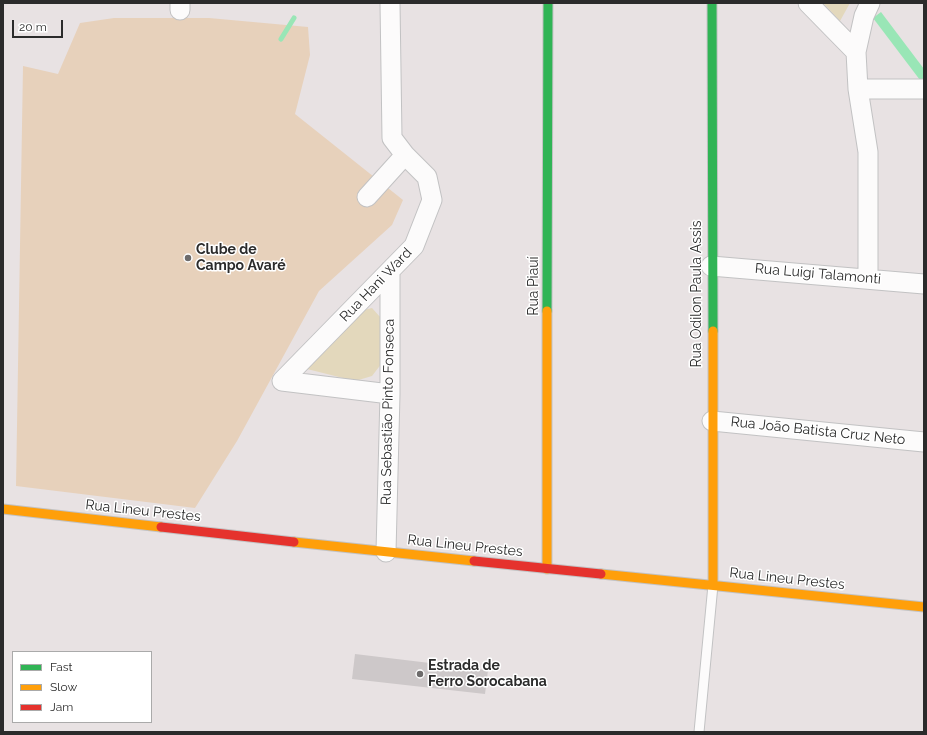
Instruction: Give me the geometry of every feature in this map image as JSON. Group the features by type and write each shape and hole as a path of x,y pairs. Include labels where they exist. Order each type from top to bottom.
{"street":[{"name":"Rua Hani Ward","path":"390,3 392,138 405,155 427,177 432,200 414,246 282,381 390,394"},
{"name":"Rua Piauí","path":"547,569 548,3"},
{"name":"Rua Odilon Paula Assis","path":"712,3 711,266 713,585"},
{"path":"808,3 856,52"},
{"path":"868,278 868,152 858,89 856,52 864,16 870,3"},
{"path":"858,89 924,89"},
{"path":"367,197 405,155"},
{"name":"Rua Luigi Talamonti","path":"711,266 868,278 924,284"},
{"name":"Rua Sebastião Pinto Fonseca","path":"386,552 390,394 390,271"},
{"name":"Rua João Batista Cruz Neto","path":"712,421 924,442"},
{"name":"Rua Lineu Prestes","path":"3,509 386,552 924,607"}],"lane":[{"path":"699,732 713,585"}],"shaded area":[{"path":"823,3 850,3 840,21"},
{"path":"881,12 924,69 923,84 873,18"},
{"name":"Clube de Campo Avaré","path":"114,18 209,18 308,27 310,55 295,114 403,200 392,225 319,291 237,441 195,508 16,486 23,66 58,74 80,23"},
{"path":"372,308 381,318 382,363 372,376 355,381 307,369 359,311"}],"building":[{"name":"Estrada de Ferro Sorocabana","path":"355,654 488,670 485,694 352,679"}],"waterway":[{"path":"281,39 294,18"}],"traffic: fast":[{"path":"547,311 548,3"},
{"path":"712,3 713,331"}],"traffic: slow":[{"path":"547,311 547,569"},
{"path":"713,331 713,585"},
{"path":"3,509 161,527"},
{"path":"294,542 474,561"},
{"path":"601,574 924,607"}],"traffic: jam":[{"path":"161,527 294,542"},
{"path":"474,561 601,574"}],"place":[{"name":"Clube de Campo Avaré","path":"188,258"},
{"name":"Estrada de Ferro Sorocabana","path":"420,674"}]}
